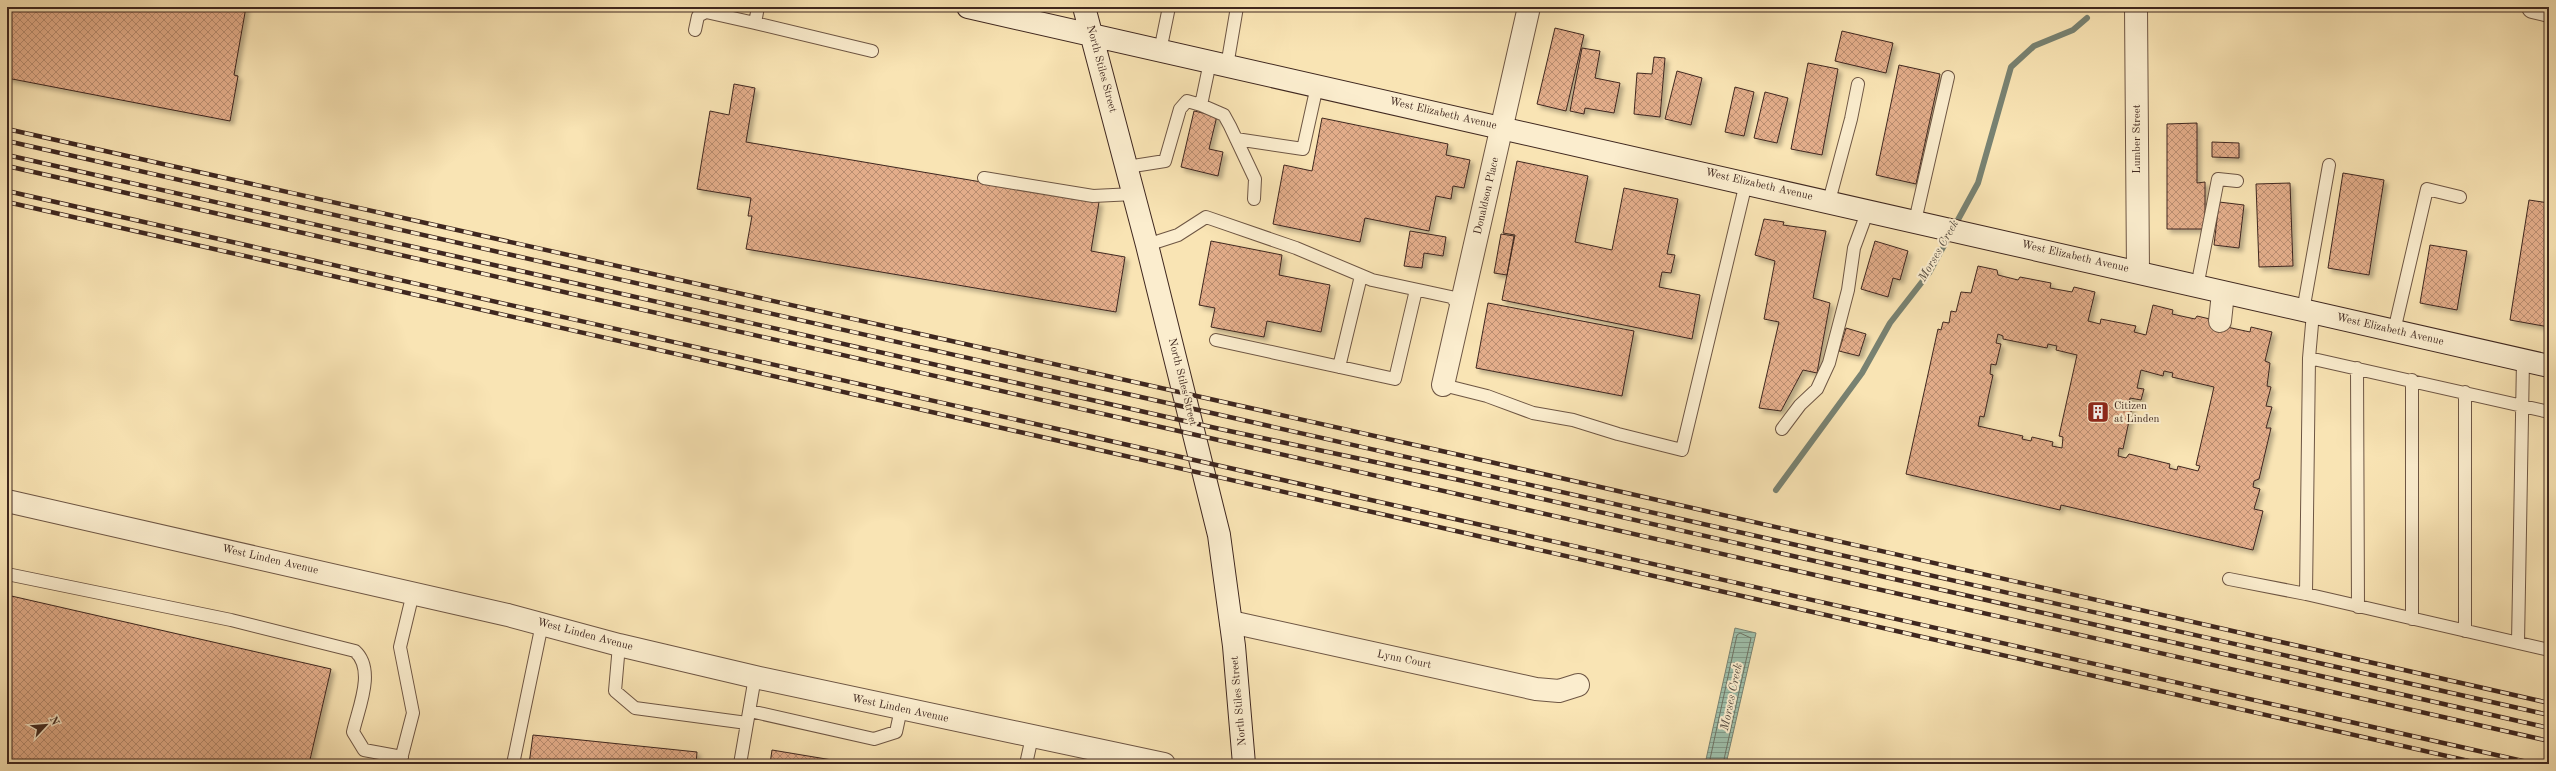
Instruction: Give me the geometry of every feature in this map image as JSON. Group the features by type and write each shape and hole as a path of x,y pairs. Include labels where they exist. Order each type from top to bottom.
{"street":[{"name":"West Elizabeth Avenue","path":"968,7 1746,182 2223,293 2549,366"},
{"name":"North Stiles Street","path":"1084,7 1148,246 1219,536 1231,622 1244,764"},
{"name":"Donaldson Place","path":"1443,385 1503,127 1529,7"},
{"name":"Lumber Street","path":"2136,7 2138,272"},
{"path":"2533,7 2549,11"},
{"path":"2220,320 2223,293"},
{"name":"West Linden Avenue","path":"7,501 413,593 542,624 619,645 755,677 1164,764"},
{"name":"Lynn Court","path":"1231,622 1536,689 1559,690 1578,685"}],"lane":[{"path":"755,23 758,7"},
{"path":"1160,51 1169,7"},
{"path":"1201,104 1218,64 1237,7"},
{"path":"695,30 698,16 706,12 872,51"},
{"path":"1915,221 1948,77"},
{"path":"1829,201 1851,119 1858,84"},
{"path":"1236,139 1303,149 1317,86"},
{"path":"1127,168 1165,161 1180,109 1187,101 1201,104 1224,115 1255,179 1254,199"},
{"path":"2306,594 2309,358 2308,312 2329,166"},
{"path":"984,178 1093,196 1134,194"},
{"path":"2197,287 2218,179 2237,181"},
{"path":"1443,385 1487,396 1533,413 1573,420 1618,434 1682,450 1746,182"},
{"path":"2394,331 2427,189 2460,197"},
{"path":"1782,429 1800,405 1817,390 1829,363 1848,290 1854,248 1868,210"},
{"path":"1148,246 1178,235 1206,216 1296,248 1361,276 1450,297 1461,307"},
{"path":"1339,367 1361,276"},
{"path":"1216,340 1395,379 1416,290"},
{"path":"2309,358 2522,404 2549,412"},
{"path":"2518,643 2523,360"},
{"path":"2357,368 2358,607"},
{"path":"2412,380 2412,619"},
{"path":"2465,392 2466,631"},
{"path":"7,574 231,620 356,650 364,663 364,684 353,732 364,750 401,760 413,713 400,647 413,593"},
{"path":"2229,579 2306,594 2549,650"},
{"path":"513,764 542,624"},
{"path":"619,645 615,691 635,708 748,717 874,739 896,732 901,709"},
{"path":"740,764 755,677"},
{"path":"1026,764 1032,737"}],"water":[{"path":"1735,628 1756,633 1726,764 1705,764"}],"building":[{"path":"7,7 246,7 234,75 238,76 230,121 7,78"},
{"path":"1555,28 1584,35 1566,111 1537,104"},
{"path":"1842,31 1893,43 1886,73 1835,61"},
{"path":"1582,48 1600,51 1595,78 1620,83 1614,113 1585,108 1584,114 1570,111"},
{"path":"1654,57 1665,58 1660,117 1634,114 1637,73 1652,74"},
{"path":"1808,63 1838,69 1822,155 1791,149"},
{"path":"1899,65 1940,74 1916,184 1876,175"},
{"path":"1677,71 1702,78 1691,125 1665,119"},
{"path":"734,84 755,88 746,142 1099,202 1091,251 1125,257 1116,312 746,249 752,216 748,216 751,198 697,189 710,111 729,115"},
{"path":"1735,87 1754,92 1744,136 1725,132"},
{"path":"1765,92 1788,98 1777,143 1754,138"},
{"path":"1194,111 1217,116 1209,149 1223,152 1218,176 1181,167"},
{"path":"1322,118 1448,144 1446,155 1470,160 1464,188 1453,186 1451,199 1436,196 1429,231 1365,218 1360,242 1273,224 1284,165 1312,171"},
{"path":"2197,123 2197,183 2205,182 2205,229 2167,229 2167,124"},
{"path":"2212,142 2239,143 2239,158 2212,157"},
{"path":"1517,161 1588,176 1575,242 1612,250 1624,188 1678,199 1667,254 1675,255 1671,273 1662,272 1659,287 1700,295 1692,339 1502,300 1515,235 1503,233"},
{"path":"2343,173 2384,180 2369,275 2328,268"},
{"path":"2290,183 2293,266 2259,267 2256,184"},
{"path":"2529,200 2549,203 2549,327 2510,320"},
{"path":"2219,202 2244,205 2239,248 2214,245"},
{"path":"1764,219 1784,222 1783,225 1826,231 1813,298 1830,303 1817,373 1803,370 1781,411 1759,408 1779,322 1764,319 1775,261 1755,255"},
{"path":"1410,231 1446,237 1443,256 1424,253 1422,268 1404,266"},
{"path":"1501,234 1514,236 1507,275 1494,273"},
{"path":"1211,241 1282,255 1279,275 1330,285 1321,332 1267,321 1264,337 1211,327 1215,308 1199,305"},
{"path":"1875,241 1908,251 1900,280 1893,278 1888,297 1861,289"},
{"path":"2430,245 2467,251 2457,310 2420,303"},
{"name":"Citizen at Linden","path":"1978,266 1997,270 1998,275 2018,280 2020,277 2051,283 2050,288 2072,292 2074,287 2095,292 2088,321 2100,324 2101,319 2136,326 2134,332 2146,335 2153,305 2173,310 2172,314 2195,319 2197,316 2227,323 2227,327 2250,332 2251,327 2272,332 2265,361 2270,363 2267,386 2271,387 2266,406 2272,407 2266,428 2271,428 2259,479 2254,481 2253,487 2260,489 2254,509 2263,511 2253,550 2061,505 2060,510 1906,474 1938,329 1941,330 1943,322 1949,323 1951,311 1956,312 1961,292 1971,293","holes":["1998,334 2003,336 2003,339 2047,348 2048,344 2057,346 2056,350 2077,355 2059,436 2063,437 2062,448 2052,446 2053,442 2032,437 2031,441 2022,439 2023,436 1978,426 1980,416 1984,417 1993,375 1990,374 1991,364 1996,365 2001,344 1996,343","2141,370 2163,376 2164,371 2173,373 2172,377 2214,387 2196,465 2200,466 2198,471 2178,466 2177,470 2169,468 2170,464 2129,454 2126,458 2118,456 2119,448 2123,449 2132,407 2129,405 2130,398 2141,400 2144,389 2137,388"]},
{"path":"1488,303 1634,331 1622,396 1476,368"},
{"path":"1846,328 1866,334 1859,356 1839,351"},
{"path":"7,595 331,669 309,764 7,764"},
{"path":"533,735 697,752 696,764 529,764"},
{"path":"772,750 856,764 770,764"}],"waterway":[{"name":"Morses Creek","path":"1776,490 1862,373 1890,323 1929,273 1978,183 2011,67 2034,46 2073,30 2087,18"}],"railway":[{"path":"7,129 1464,456 2549,703"},
{"path":"7,141 2549,715"},
{"path":"7,155 1220,429 1459,480 2549,728"},
{"path":"7,166 2549,741"},
{"path":"7,191 2536,764"},
{"path":"7,202 2482,764"}],"place":[{"name":"Citizen at Linden","path":"2098,412"}]}
